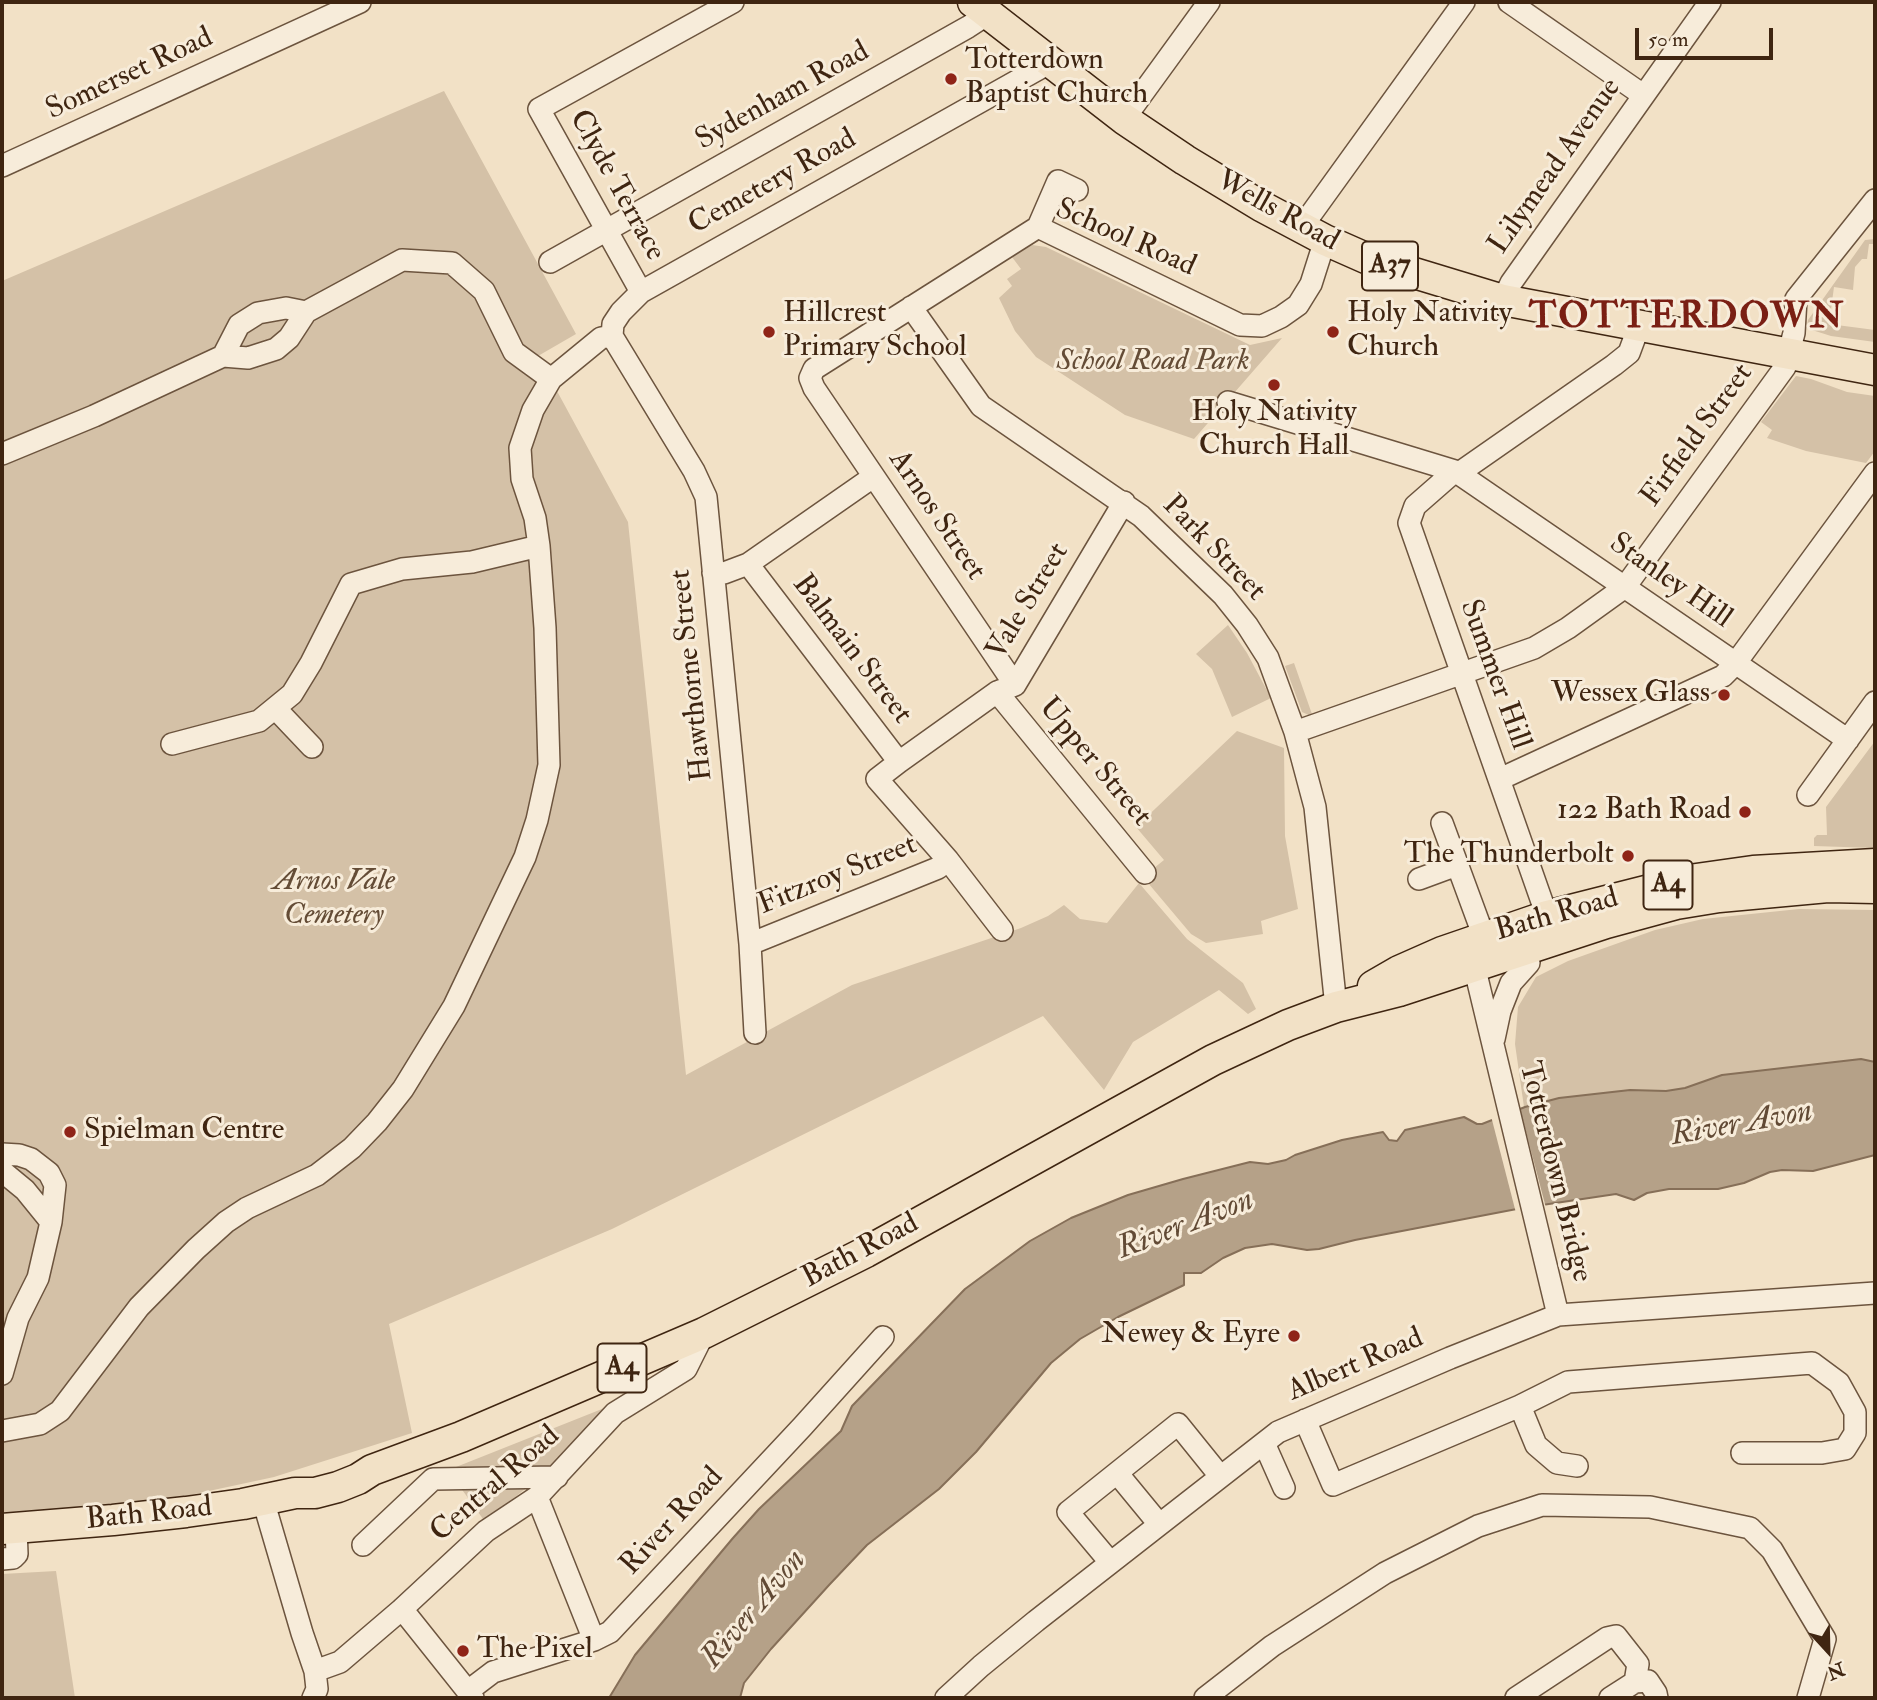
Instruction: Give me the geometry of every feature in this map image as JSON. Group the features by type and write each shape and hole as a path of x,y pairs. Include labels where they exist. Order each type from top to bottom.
{"highway":[{"name":"Wells Road","path":"980,8 1124,119 1226,185 1313,234 1368,259 1503,300 1875,370"},
{"name":"Bath Road","path":"1475,949 1547,916 1689,880 1753,871 1875,864"},
{"name":"Bath Road","path":"9,1528 113,1520 263,1500 295,1493 315,1493 358,1479 372,1470 534,1407 704,1333 866,1252 1213,1060 1278,1029 1336,1007 1399,971 1475,949 1606,923 1676,904 1719,897 1828,887 1875,888"},
{"name":"Bath Road","path":"1529,963 1548,951 1676,904"}],"street":[{"name":"Somerset Road","path":"2,166 360,2"},
{"name":"Clyde Terrace","path":"647,288 606,230 539,109 733,2"},
{"path":"1124,119 1209,2"},
{"name":"School Road","path":"810,378 814,369 1038,228 1240,325 1262,326 1281,317 1298,305 1311,284 1313,234 1464,2"},
{"path":"1509,2 1643,95"},
{"name":"Lilymead Avenue","path":"1503,300 1511,282 1710,2"},
{"name":"Sydenham Road","path":"550,262 968,27 980,8"},
{"name":"Cemetery Road","path":"612,336 613,324 617,318 647,288 1049,63"},
{"path":"1038,228 1058,181 1077,190"},
{"path":"1790,353 1796,299 1867,223 1875,200"},
{"path":"2,454 94,416 223,356 248,358 276,349 289,338 306,312 402,260 452,263 484,291 514,352 551,379"},
{"name":"Park Street","path":"911,307 981,406 1141,516 1223,595 1268,658 1289,726 1301,754 1315,807 1336,1007"},
{"path":"223,356 239,325 258,313 286,308 306,312"},
{"name":"Summer Hill","path":"1547,916 1409,523 1415,506 1457,472 1614,365 1629,352 1639,326"},
{"path":"2,1431 40,1424 60,1411 139,1307 226,1222 247,1208 317,1175 352,1148 403,1089 447,1018 525,857 550,765 539,546 535,518 522,479 520,448 533,410 551,379 601,338 612,336"},
{"name":"Hawthorne Street","path":"612,336 694,471 706,497 750,944 755,1033"},
{"name":"Firfield Street","path":"1289,726 1534,648 1568,628 1625,587 1758,406 1785,367 1790,353"},
{"name":"Arnos Street","path":"810,378 1006,688"},
{"name":"Stanley Hill","path":"1228,402 1457,472 1848,740"},
{"path":"1500,779 1723,676 1735,664 1875,473"},
{"path":"713,573 724,573 748,564 873,477"},
{"name":"Vale Street","path":"899,762 1006,688 1124,502"},
{"path":"172,744 259,721 292,694 351,584 402,569 472,562 539,546"},
{"name":"Balmain Street","path":"748,564 899,762 877,779 948,860 1002,930"},
{"name":"Upper Street","path":"1006,688 1145,873"},
{"path":"1808,795 1875,702"},
{"path":"275,708 312,747"},
{"name":"Totterdown Bridge","path":"1442,823 1457,865 1504,1096 1558,1315"},
{"name":"Fitzroy Street","path":"750,944 926,873 948,860"},
{"path":"1419,879 1457,865"},
{"name":"Totterdown Bridge","path":"1493,1044 1500,1011 1511,983 1529,963"},
{"path":"2,1154 31,1159 49,1174 55,1185 51,1223 38,1278 18,1318 2,1374"},
{"path":"2,1171 25,1190 51,1223"},
{"name":"Albert Road","path":"946,1698 981,1666 1220,1476 1278,1432 1305,1420 1450,1357 1558,1315 1875,1293"},
{"name":"Central Road","path":"315,1671 340,1662 360,1639 402,1609 486,1531 537,1497 615,1412 686,1370 704,1333"},
{"name":"River Road","path":"470,1695 493,1672 510,1675 560,1642 594,1640 610,1632 883,1337"},
{"path":"1305,1420 1333,1485 1520,1406 1568,1382 1812,1363 1839,1383 1855,1412 1855,1433 1845,1449 1822,1453 1742,1453"},
{"path":"1520,1406 1536,1446 1557,1463 1577,1466"},
{"path":"1110,1562 1068,1512 1178,1424 1220,1476"},
{"path":"1264,1443 1284,1488"},
{"path":"1117,1473 1159,1524"},
{"path":"363,1545 433,1479 556,1477"},
{"path":"537,1497 594,1640"},
{"path":"263,1500 315,1671 317,1689 313,1698"},
{"path":"1205,1698 1272,1646 1385,1573 1478,1526 1542,1505 1650,1507 1750,1528 1772,1550 1825,1639 1808,1698"},
{"path":"2,1559 13,1558 17,1554 9,1528"},
{"path":"402,1609 470,1695"},
{"path":"1516,1698 1607,1639 1616,1636 1638,1664 1635,1682"},
{"path":"1610,1698 1635,1682 1648,1681 1657,1698"}],"green space":[{"name":"Arnos Vale Cemetery","path":"444,91 576,334 538,356 628,522 686,1075 852,985 1021,928 1048,916 1064,905 1080,919 1107,923 1139,883 1187,939 1243,983 1256,1009 1248,1014 1219,990 1133,1042 1104,1090 1043,1016 612,1229 389,1324 412,1433 274,1477 167,1500 2,1514 2,281"},
{"path":"1875,239 1875,244 1869,244 1867,259 1862,259 1855,267 1853,290 1834,287 1829,324 1875,330 1875,342 1831,336 1812,330 1807,326 1808,320 1865,240"},
{"name":"School Road Park","path":"1032,245 1046,247 1250,345 1282,338 1194,439 1125,415 1036,357 1015,331 999,298 1012,286 1007,279 1021,269 1012,257"},
{"path":"1796,376 1847,392 1875,396 1875,451 1866,463 1806,451 1767,438 1772,430 1761,422"},
{"path":"1228,625 1247,653 1271,698 1232,717 1212,669 1196,654"},
{"path":"1294,663 1313,717 1302,712 1285,666"},
{"path":"1237,731 1284,748 1285,836 1298,909 1261,921 1263,934 1206,943 1191,934 1143,877 1164,860 1136,827"},
{"path":"1875,741 1875,848 1814,846 1814,838 1817,835 1827,835 1826,807"},
{"path":"1799,909 1875,910 1875,1084 1292,1173 609,1698 635,1655 733,1538 759,1509 841,1431 852,1406 965,1289 1030,1241 1088,1211 1128,1195 1183,1179 1250,1162 1268,1164 1286,1160 1342,1140 1383,1132 1389,1140 1397,1141 1405,1130 1464,1117 1482,1124 1524,1107 1515,1044 1518,1007 1536,977 1568,961 1655,930 1703,919"},
{"path":"612,1405 556,1464 483,1519 458,1484 451,1469"},
{"path":"56,1571 75,1698 2,1698 2,1574"}],"water":[{"name":"River Avon","path":"1861,1059 1875,1062 1875,1155 1813,1171 1770,1172 1744,1183 1718,1189 1669,1189 1647,1193 1634,1200 1616,1194 1522,1208 1319,1249 1307,1250 1272,1244 1245,1248 1223,1258 1201,1273 1184,1273 1184,1285 1080,1339 1051,1363 976,1452 939,1489 867,1545 830,1584 744,1683 740,1698 609,1698 635,1655 733,1538 759,1509 841,1431 852,1406 965,1289 1030,1241 1071,1218 1128,1195 1183,1179 1250,1162 1268,1164 1286,1160 1342,1140 1383,1132 1389,1140 1397,1141 1405,1130 1464,1117 1482,1124 1525,1107 1559,1098 1630,1090 1666,1091 1685,1088 1722,1075"}],"pier":[{"path":"1519,1105 1546,1208 1516,1213 1491,1116"}],"place":[{"name":"Totterdown Baptist Church","path":"951,79"},
{"name":"Hillcrest Primary School","path":"769,332"},
{"name":"Holy Nativity Church","path":"1333,332"},
{"name":"Holy Nativity Church Hall","path":"1274,385"},
{"name":"Wessex Glass","path":"1724,695"},
{"name":"122 Bath Road","path":"1745,812"},
{"name":"The Thunderbolt","path":"1628,856"},
{"name":"Spielman Centre","path":"70,1132"},
{"name":"Newey & Eyre","path":"1294,1336"},
{"name":"The Pixel","path":"463,1651"}],"district":[{"name":"TOTTERDOWN","path":"1687,319"}]}
